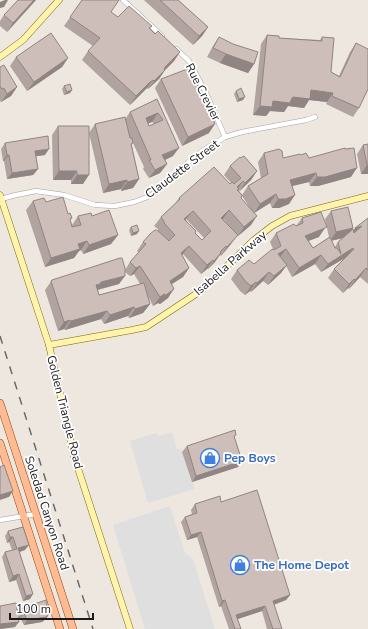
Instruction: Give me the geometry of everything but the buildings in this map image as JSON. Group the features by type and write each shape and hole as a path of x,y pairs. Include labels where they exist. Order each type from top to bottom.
{"main road":[{"name":"Soledad Canyon Road","path":"0,403 73,629"},
{"name":"Soledad Canyon Road","path":"0,443 60,629"}],"street":[{"path":"1,54 23,40 59,0"},
{"path":"123,0 164,38"},
{"name":"Rue Crevier","path":"174,47 189,61 206,93 225,137"},
{"name":"Claudette Street","path":"1,197 36,191 64,195 95,205 114,206 134,202 150,196 165,185 202,151 225,137 315,117"},
{"name":"Isabella Parkway","path":"49,346 146,326 202,290 254,240 272,226 290,216 368,196"},
{"name":"Golden Triangle Road","path":"1,197 49,346 74,456 130,629"},
{"path":"0,520 36,514"}],"shaded area":[{"path":"172,432 177,449 181,449 195,489 148,503 130,441 156,433 159,436"},
{"path":"170,506 185,553 193,559 215,629 145,629 113,525"}],"railway":[{"path":"0,336 93,629"}],"place":[{"name":"Pep Boys","path":"210,458"},
{"name":"The Home Depot","path":"240,565"}]}
